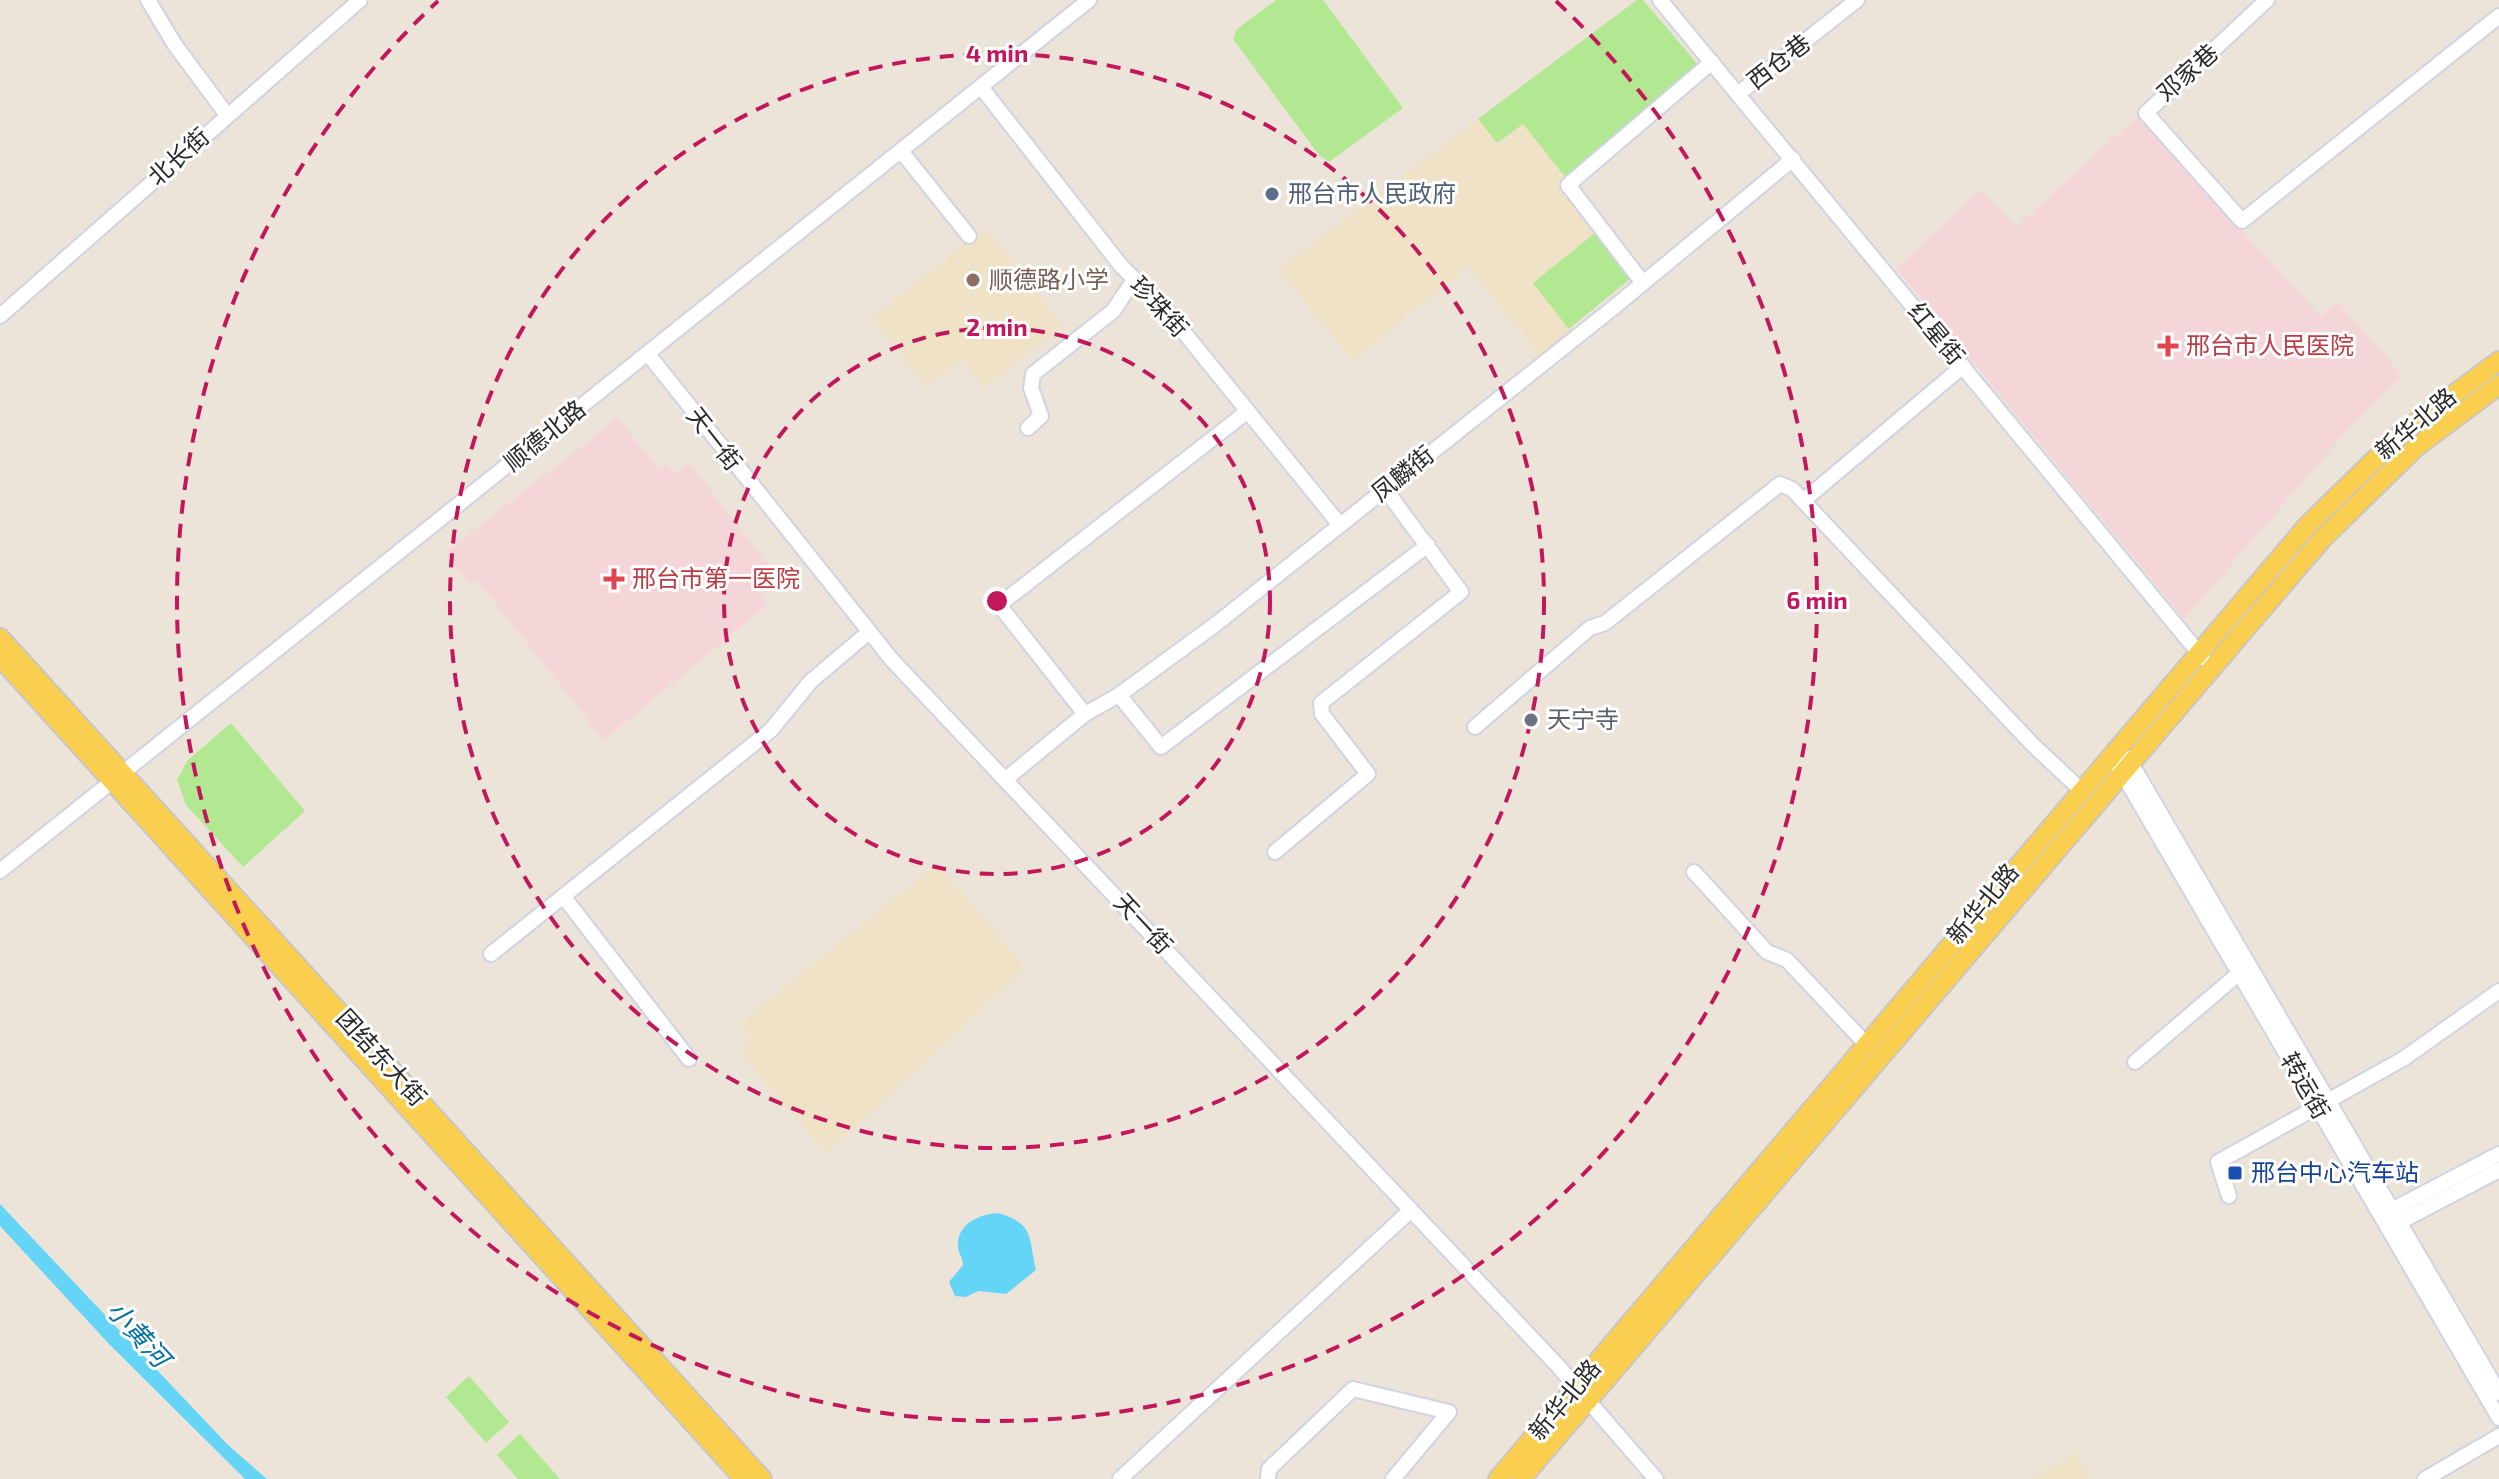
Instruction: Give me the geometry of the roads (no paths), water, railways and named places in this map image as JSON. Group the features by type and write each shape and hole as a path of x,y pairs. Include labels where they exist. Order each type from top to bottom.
{"main road":[{"name":"新华北路","path":"1521,1479 1583,1393 1866,1044 2307,526 2376,456 2434,407 2499,361"},
{"name":"新华北路","path":"1498,1479 1583,1393 2349,511 2416,447 2499,385"},
{"name":"团结东大街","path":"0,638 117,777 744,1479"},
{"name":"团结东大街","path":"0,657 117,777 762,1479"}],"street":[{"path":"148,0 175,45 227,115"},
{"name":"北长街","path":"0,316 360,0"},
{"name":"顺德北路","path":"0,871 1089,0"},
{"name":"红星街","path":"1660,0 2211,668"},
{"name":"西仓巷","path":"1738,94 1857,0"},
{"name":"邓家巷","path":"2267,0 2146,113 2150,122 2242,221 2499,16"},
{"path":"1643,283 1568,185 1712,62"},
{"name":"珍珠街","path":"981,87 1134,280 1161,304 1340,525"},
{"path":"901,151 969,236"},
{"name":"凤麟街","path":"1007,778 1085,714 1119,695 1340,525 1793,159"},
{"path":"1028,428 1041,416 1031,388 1033,374 1113,311 1134,280"},
{"name":"天一街","path":"648,354 869,632 1583,1393 1656,1479"},
{"path":"1803,501 1963,366"},
{"path":"1085,714 999,605 1248,411"},
{"path":"1475,727 1590,628 1605,623 1777,485 1786,486 1803,501 2032,744 2081,790"},
{"path":"1275,852 1368,774 1322,714 1321,703 1459,596 1460,587 1385,489"},
{"path":"1119,695 1161,747 1428,545"},
{"path":"491,954 771,730 811,681 869,632"},
{"name":"转运街","path":"2115,749 2390,1219 2499,1418"},
{"path":"1694,872 1767,952 1787,960 1866,1044"},
{"path":"563,896 689,1059"},
{"path":"2135,1062 2244,969"},
{"path":"2229,1196 2218,1162 2403,1059 2499,991"},
{"path":"2390,1219 2499,1154"},
{"path":"2390,1219 2499,1170"},
{"path":"1120,1479 1411,1210"},
{"name":"转运街","path":"2390,1219 2499,1393"},
{"path":"1268,1479 1269,1469 1353,1389 1449,1412 1393,1479"},
{"path":"2425,1479 2499,1436"}],"water":[{"path":"0,1204 227,1444 267,1479 245,1479 109,1344 0,1226"},
{"path":"998,1213 1018,1222 1028,1233 1036,1270 1006,1294 978,1291 966,1297 955,1296 949,1282 963,1265 958,1246 961,1232 977,1218"}],"place":[{"name":"邢台市人民政府","path":"1272,194"},
{"name":"顺德路小学","path":"973,280"},
{"name":"邢台市人民医院","path":"2168,346"},
{"name":"邢台市第一医院","path":"614,579"},
{"name":"天宁寺","path":"1531,720"},
{"name":"邢台中心汽车站","path":"2235,1173"}],"water label":[{"name":"小黄河","path":"138,1334"}]}
